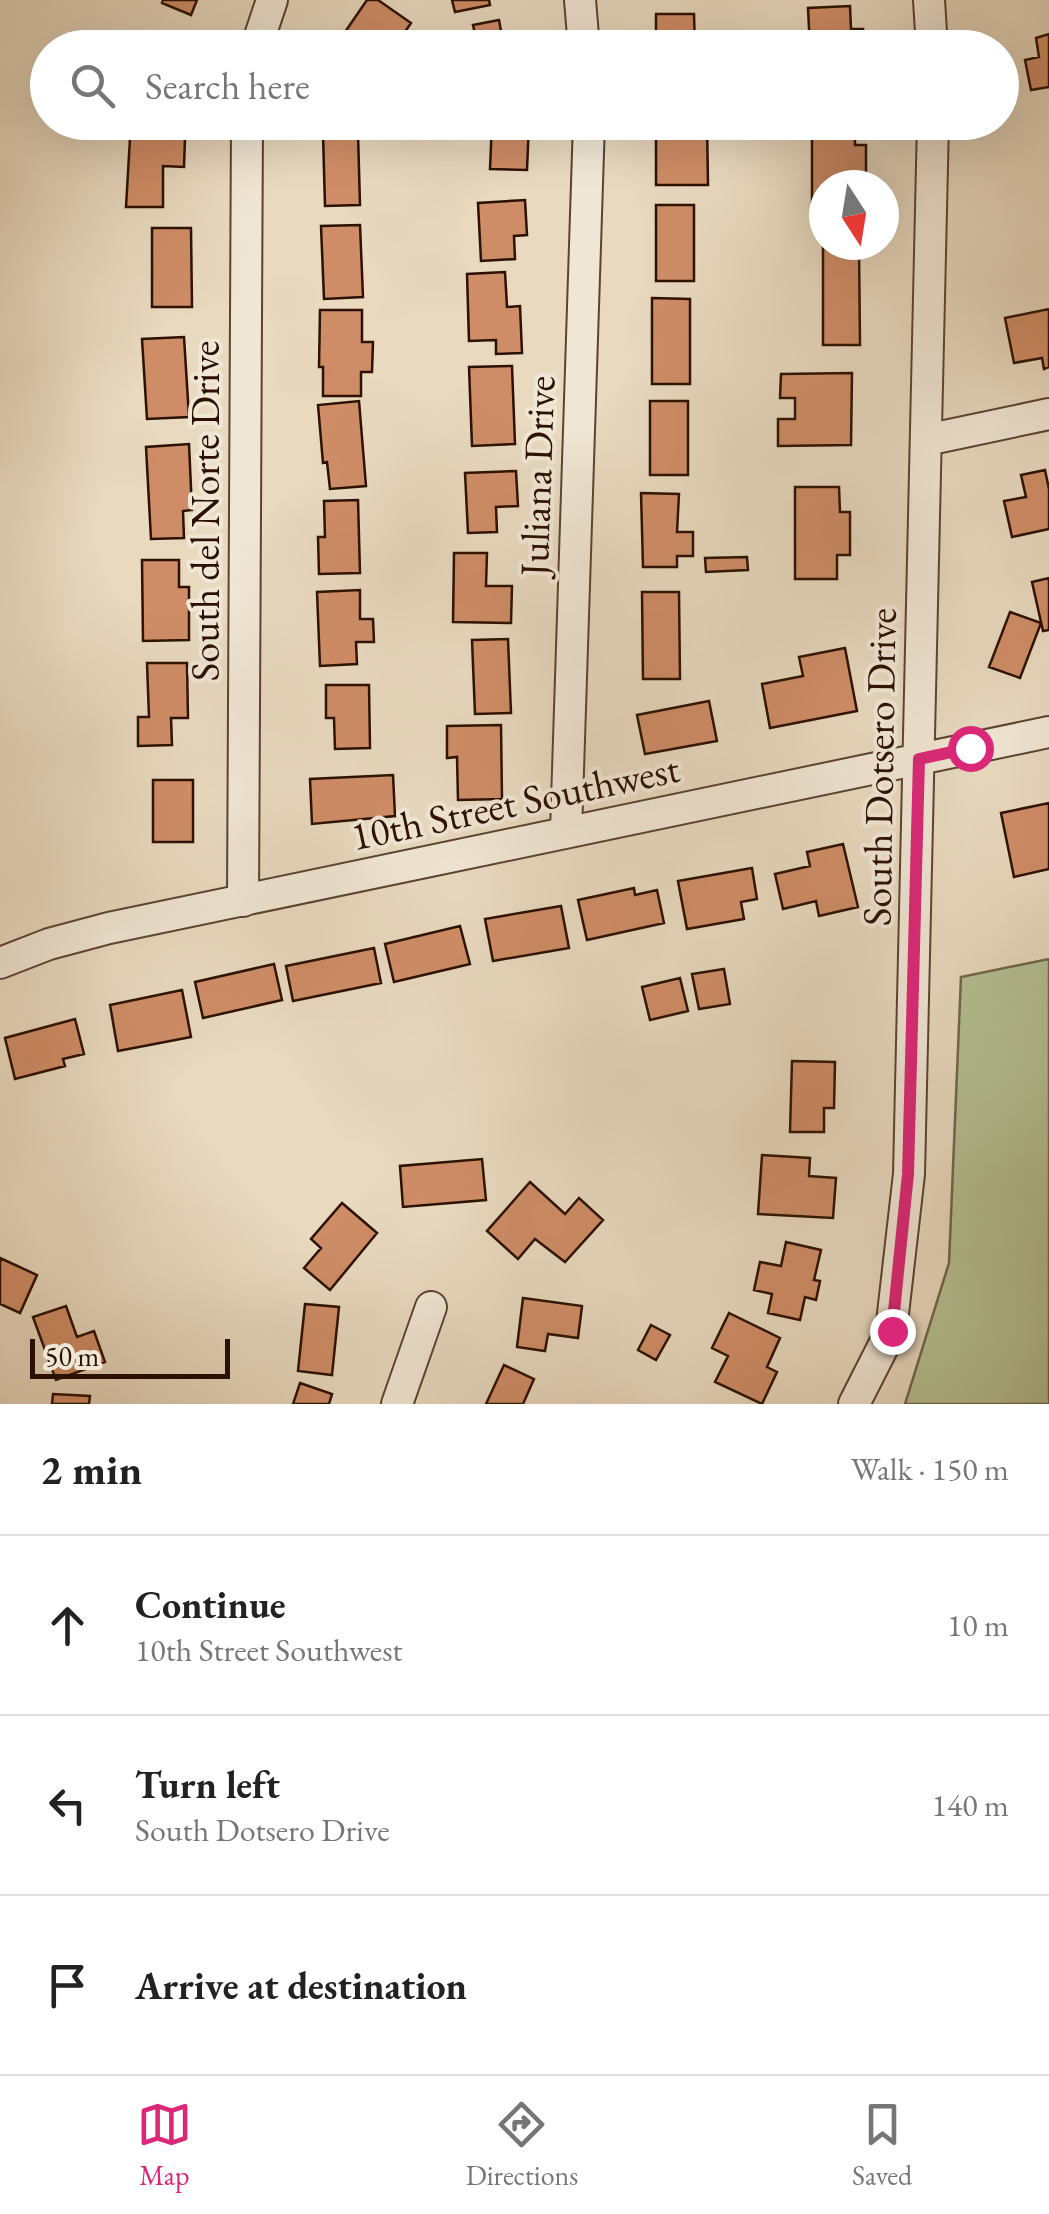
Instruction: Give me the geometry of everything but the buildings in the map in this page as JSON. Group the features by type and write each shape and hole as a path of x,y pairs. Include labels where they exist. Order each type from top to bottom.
{"street":[{"path":"262,30 272,0"},
{"path":"580,0 582,30"},
{"path":"929,0 931,30"},
{"name":"South del Norte Drive","path":"243,900 247,140"},
{"name":"Juliana Drive","path":"566,832 588,140"},
{"name":"South Dotsero Drive","path":"854,1404 892,1331 908,1174 933,140"},
{"path":"926,440 1049,414"},
{"name":"10th Street Southwest","path":"0,962 108,928 1049,732"},
{"path":"397,1404 432,1307"}],"green space":[{"path":"1049,959 1049,1404 905,1404 949,1263 961,977"}],"route":[{"path":"892,1331 908,1174 919,759 970,748"}]}
